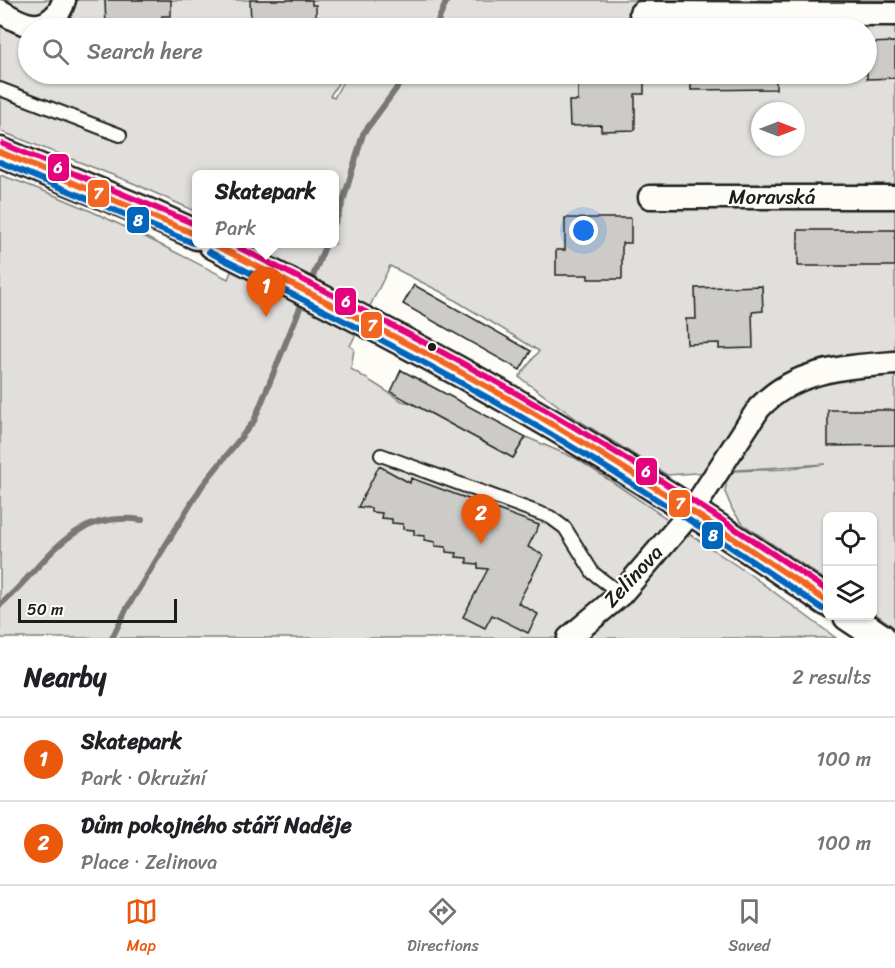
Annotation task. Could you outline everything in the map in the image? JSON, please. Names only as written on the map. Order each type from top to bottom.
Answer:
[{"type":"street","points":[[52,18],[57,15],[64,0]]},
{"type":"street","points":[[0,11],[18,21]]},
{"type":"street","points":[[641,13],[895,14]]},
{"type":"street","points":[[0,152],[192,234]]},
{"type":"street","name":"Moravská","points":[[650,197],[895,197]]},
{"type":"street","points":[[221,248],[382,329],[527,410],[692,511],[823,599]]},
{"type":"street","name":"Zelinova","points":[[569,638],[621,594],[692,511],[759,408],[779,390],[796,380],[828,370],[895,363]]},
{"type":"street","points":[[855,620],[881,638]]},
{"type":"lane","points":[[0,89],[120,135]]},
{"type":"lane","points":[[381,455],[550,517],[565,528],[593,573],[621,594]]},
{"type":"shaded area","points":[[0,0],[895,0],[895,628],[877,615],[877,512],[823,512],[823,578],[743,524],[733,511],[725,492],[727,478],[734,471],[787,469],[825,464],[667,475],[578,420],[519,377],[539,351],[443,293],[390,266],[350,346],[354,349],[351,369],[402,401],[411,403],[513,458],[526,437],[577,459],[755,578],[836,638],[0,638],[0,175],[87,209],[228,279],[240,248],[339,248],[339,170],[192,170],[192,210],[133,183],[0,131]]},
{"type":"building","points":[[105,0],[171,0],[171,16],[106,18]]},
{"type":"building","points":[[250,0],[312,0],[312,5],[316,5],[316,18],[251,18]]},
{"type":"building","points":[[895,42],[895,78],[877,79],[877,43]]},
{"type":"building","points":[[578,84],[644,84],[644,94],[635,94],[635,130],[601,131],[601,125],[570,126],[569,101],[578,101]]},
{"type":"building","points":[[691,84],[776,84],[776,89],[691,90]]},
{"type":"building","points":[[565,218],[631,218],[631,243],[622,243],[622,279],[588,279],[588,275],[556,275],[556,250],[565,250]]},
{"type":"building","points":[[798,230],[895,230],[895,266],[798,266]]},
{"type":"building","points":[[414,285],[531,351],[520,370],[403,304]]},
{"type":"building","points":[[762,286],[763,311],[752,312],[753,348],[719,349],[719,343],[687,344],[686,319],[696,319],[695,288]]},
{"type":"building","points":[[401,370],[526,437],[513,458],[391,392]]},
{"type":"building","points":[[828,410],[895,410],[895,445],[828,446]]},
{"type":"building","points":[[379,466],[410,483],[411,478],[539,525],[528,547],[543,555],[518,603],[538,614],[528,633],[492,615],[485,628],[463,617],[488,569],[478,568],[478,564],[467,563],[467,558],[456,557],[457,553],[446,552],[446,547],[435,546],[435,542],[424,540],[425,536],[414,535],[414,530],[403,529],[403,524],[392,523],[392,519],[381,518],[382,513],[371,512],[371,508],[358,507]]},
{"type":"waterway","points":[[439,18],[447,0]]},
{"type":"waterway","points":[[339,213],[363,134],[400,84]]},
{"type":"waterway","points":[[309,286],[324,248]]},
{"type":"waterway","points":[[112,638],[127,608],[202,486],[254,421],[304,298]]},
{"type":"waterway","points":[[0,605],[46,557],[77,532],[95,523],[116,519],[142,520]]},
{"type":"transit line","name":"6","points":[[3,144],[192,223]]},
{"type":"transit line","name":"7","points":[[0,152],[192,233]]},
{"type":"transit line","name":"8","points":[[0,162],[192,243]]},
{"type":"transit line","name":"7","points":[[221,248],[412,346],[530,411],[680,504],[823,599]]},
{"type":"transit line","name":"6","points":[[240,248],[421,341],[533,403],[682,494],[823,588]]},
{"type":"transit line","name":"8","points":[[209,252],[408,354],[525,419],[676,511],[823,609]]},
{"type":"place","name":"Skatepark","points":[[266,317]]},
{"type":"place","name":"Dům pokojného stáří Naděje","points":[[481,544]]}]
